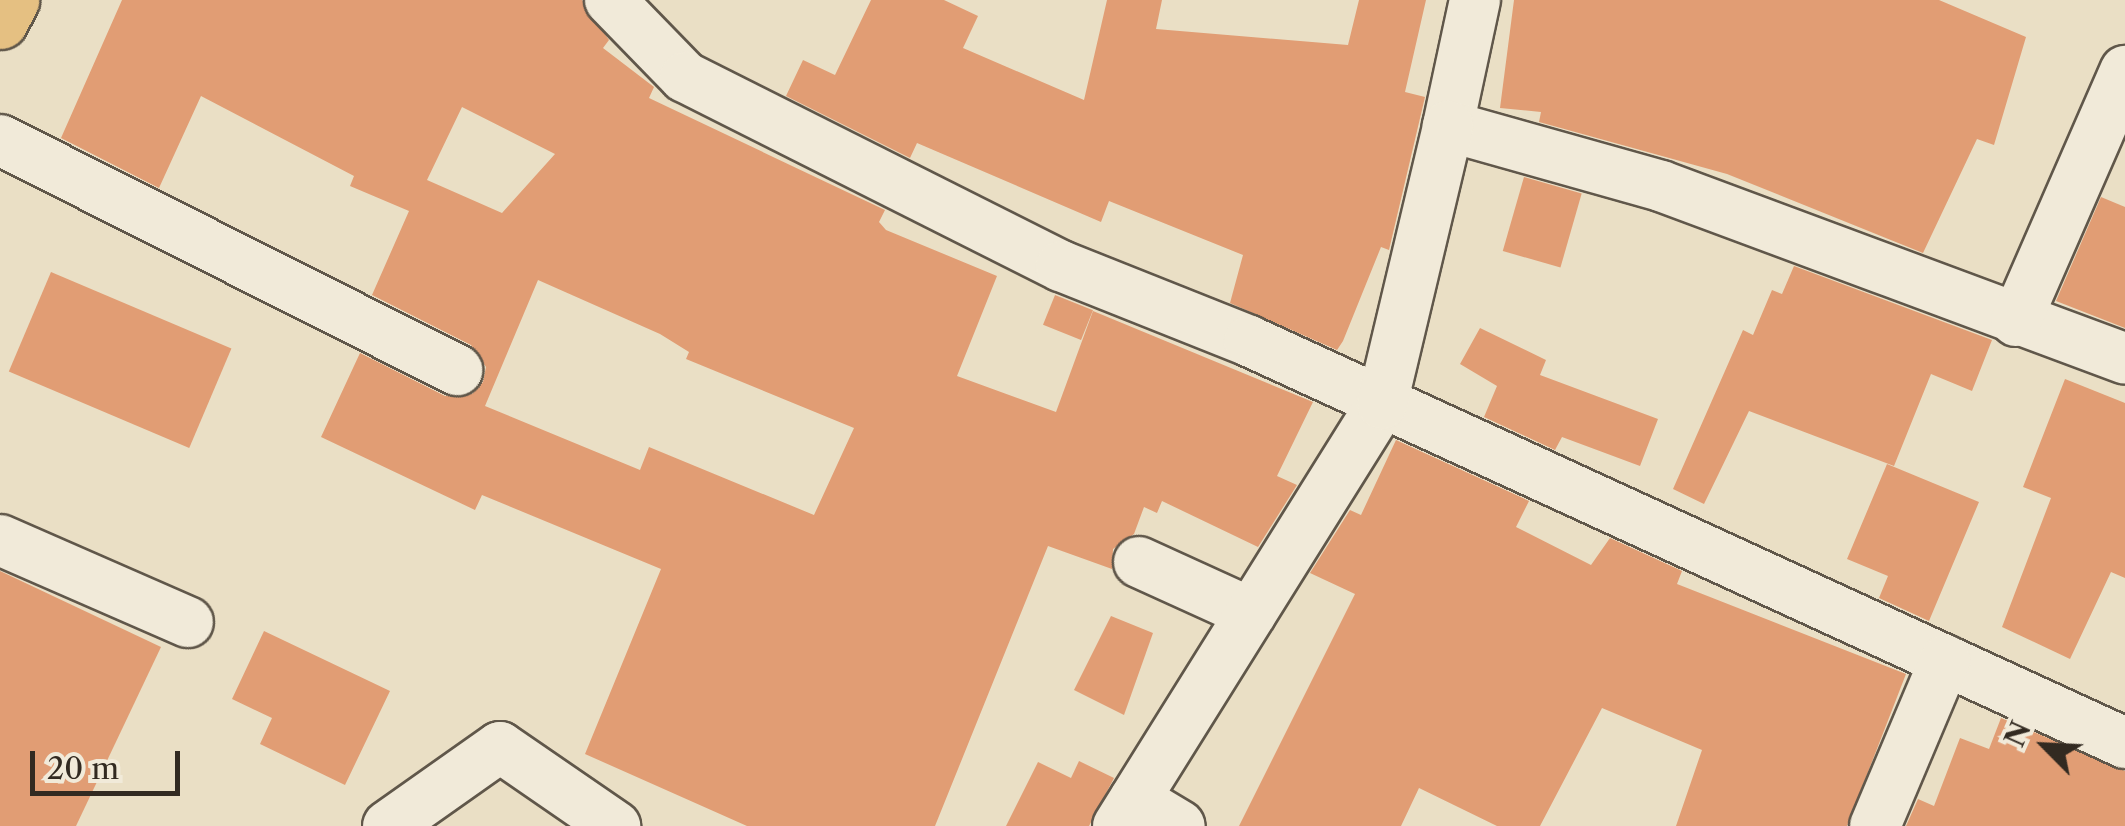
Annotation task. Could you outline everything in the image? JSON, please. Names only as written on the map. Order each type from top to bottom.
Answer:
[{"type":"main road","points":[[0,22],[10,0]]},
{"type":"street","points":[[610,0],[702,86],[1062,266],[1382,404],[2125,743]]},
{"type":"street","points":[[1180,826],[1126,812],[1382,404],[1475,0]]},
{"type":"street","points":[[2016,321],[2125,71]]},
{"type":"street","points":[[1448,126],[1662,186],[2125,360]]},
{"type":"street","points":[[0,140],[457,370]]},
{"type":"street","points":[[0,540],[188,622]]},
{"type":"street","points":[[1139,562],[1251,612]]},
{"type":"street","points":[[1875,826],[1945,660]]},
{"type":"street","points":[[388,826],[500,747],[614,826]]},
{"type":"building","points":[[122,0],[582,0],[609,40],[603,48],[654,87],[649,98],[885,210],[879,222],[886,230],[997,276],[957,376],[1056,412],[1093,311],[1313,402],[1277,476],[1297,485],[1258,547],[1162,501],[1157,513],[1144,507],[1134,534],[1113,549],[1112,569],[1048,546],[935,826],[747,826],[585,754],[661,569],[482,495],[475,510],[321,437],[360,353],[445,396],[472,394],[483,382],[486,367],[471,345],[372,295],[409,211],[350,186],[354,176],[201,96],[159,188],[61,138]],"holes":[[[462,107],[555,154],[502,213],[427,180]],[[538,280],[660,334],[689,352],[686,359],[854,428],[814,515],[649,447],[640,470],[485,406]]]},
{"type":"building","points":[[871,0],[944,0],[978,16],[963,48],[1084,100],[1107,0],[1162,0],[1156,29],[1348,45],[1359,0],[1426,0],[1405,92],[1425,97],[1389,250],[1381,247],[1337,350],[1230,303],[1243,255],[1109,201],[1101,222],[917,143],[910,158],[786,96],[803,60],[835,75]]},
{"type":"building","points":[[1514,0],[1939,0],[2026,37],[1994,145],[1977,139],[1923,253],[1727,174],[1539,122],[1541,112],[1500,108]]},
{"type":"building","points":[[1524,177],[1582,194],[1560,268],[1503,251]]},
{"type":"building","points":[[2101,197],[2125,207],[2125,328],[2056,301]]},
{"type":"building","points":[[1794,266],[1992,340],[1972,391],[1931,374],[1894,466],[1749,411],[1704,504],[1673,489],[1743,330],[1753,335],[1772,290],[1782,294]]},
{"type":"building","points":[[51,272],[231,349],[189,448],[9,371]]},
{"type":"building","points":[[1055,295],[1093,310],[1081,340],[1043,325]]},
{"type":"building","points":[[1480,328],[1546,360],[1540,375],[1658,419],[1640,466],[1562,437],[1555,450],[1484,417],[1497,386],[1460,364]]},
{"type":"building","points":[[2065,379],[2125,403],[2125,578],[2111,572],[2070,659],[2002,627],[2051,498],[2023,487]]},
{"type":"building","points":[[1396,440],[1529,501],[1516,527],[1591,565],[1610,538],[1682,571],[1677,584],[1906,674],[1847,826],[1676,826],[1702,750],[1602,708],[1540,826],[1497,826],[1419,788],[1401,826],[1239,826],[1355,594],[1310,573],[1350,510],[1361,515]]},
{"type":"building","points":[[1887,464],[1979,502],[1929,621],[1879,598],[1888,576],[1847,559]]},
{"type":"building","points":[[0,571],[161,647],[76,826],[0,826]]},
{"type":"building","points":[[1111,616],[1153,633],[1124,715],[1074,690]]},
{"type":"building","points":[[264,631],[390,691],[345,785],[260,744],[272,718],[232,699]]},
{"type":"building","points":[[2001,718],[2125,771],[2125,826],[1906,826],[1918,799],[1934,806],[1960,738],[1989,749]]},
{"type":"building","points":[[1079,761],[1114,778],[1089,826],[1006,826],[1038,762],[1071,778]]}]
